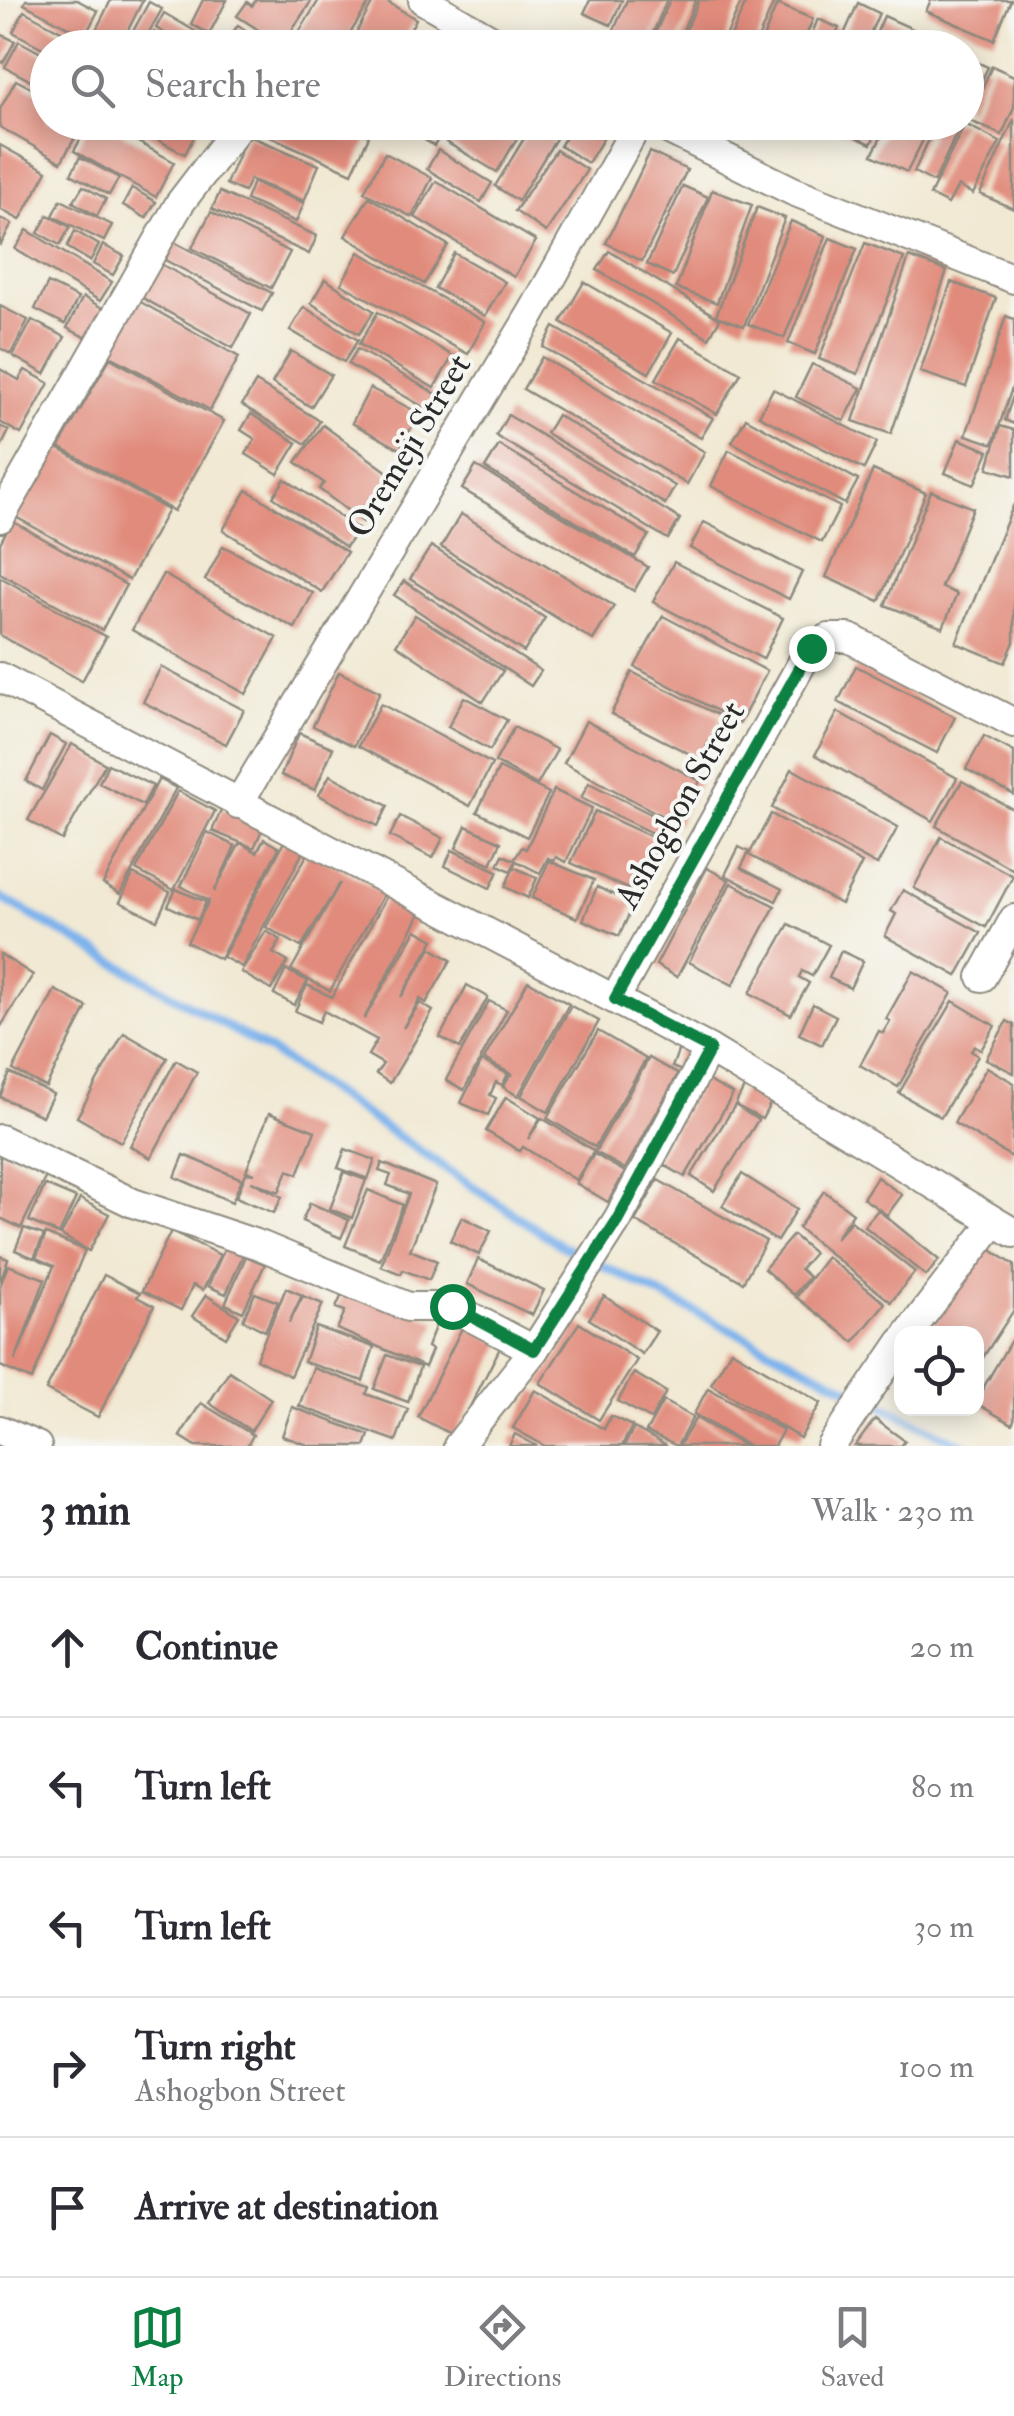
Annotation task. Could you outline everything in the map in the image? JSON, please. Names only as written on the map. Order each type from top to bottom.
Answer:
[{"type":"street","points":[[424,0],[475,30]]},
{"type":"street","points":[[0,518],[180,204],[228,140]]},
{"type":"street","name":"Oremeji Street","points":[[238,804],[532,313],[629,140]]},
{"type":"street","points":[[689,140],[794,191],[1014,279]]},
{"type":"street","name":"Ashogbon Street","points":[[615,999],[811,648],[828,638],[849,638],[1014,724]]},
{"type":"street","points":[[0,677],[710,1049],[1004,1228],[915,1326]]},
{"type":"street","points":[[982,977],[1014,919]]},
{"type":"street","points":[[458,1446],[534,1350],[618,1219],[710,1049]]},
{"type":"street","points":[[0,1139],[133,1202],[262,1246],[408,1307],[452,1306],[534,1350]]},
{"type":"street","points":[[839,1434],[894,1353]]},
{"type":"street","points":[[0,1430],[37,1446]]},
{"type":"building","points":[[26,0],[77,0],[98,11],[88,30],[74,30],[24,4]]},
{"type":"building","points":[[111,0],[143,0],[128,30],[96,30]]},
{"type":"building","points":[[203,0],[227,0],[211,30],[191,24]]},
{"type":"building","points":[[256,0],[312,0],[292,30],[259,30],[237,16],[247,2],[252,6]]},
{"type":"building","points":[[319,0],[371,0],[352,30],[300,30]]},
{"type":"building","points":[[374,0],[384,0],[416,19],[410,30],[358,30]]},
{"type":"building","points":[[590,0],[622,0],[611,25],[584,13]]},
{"type":"building","points":[[627,0],[667,0],[654,30],[614,30]]},
{"type":"building","points":[[670,0],[696,0],[683,30],[657,30]]},
{"type":"building","points":[[699,0],[742,0],[729,30],[686,30]]},
{"type":"building","points":[[747,0],[775,0],[762,30],[734,30]]},
{"type":"building","points":[[931,0],[1011,0],[994,40],[984,36],[984,30],[971,30],[926,11]]},
{"type":"building","points":[[149,2],[162,9],[150,30],[134,30]]},
{"type":"building","points":[[858,3],[879,13],[872,30],[846,30]]},
{"type":"building","points":[[777,4],[813,19],[808,30],[766,30]]},
{"type":"building","points":[[24,11],[59,30],[30,30],[30,41],[13,32]]},
{"type":"building","points":[[164,13],[193,30],[159,30],[156,28]]},
{"type":"building","points":[[884,16],[915,30],[878,30]]},
{"type":"building","points":[[818,19],[839,28],[838,30],[813,30]]},
{"type":"building","points":[[0,34],[15,41],[3,63],[0,61]]},
{"type":"building","points":[[19,41],[30,47],[30,80],[5,67]]},
{"type":"building","points":[[992,66],[1014,76],[1014,107],[1002,135],[984,127],[984,84]]},
{"type":"building","points":[[16,80],[30,87],[30,140],[74,140],[61,162],[0,127],[0,109]]},
{"type":"building","points":[[1014,119],[1014,209],[980,194]]},
{"type":"building","points":[[984,134],[1000,142],[973,194],[958,186],[948,204],[930,195],[957,140],[984,140]]},
{"type":"building","points":[[80,140],[134,140],[174,162],[156,197],[74,151]]},
{"type":"building","points":[[158,140],[192,140],[185,154]]},
{"type":"building","points":[[245,140],[259,140],[319,165],[304,201],[250,179],[244,192],[226,184]]},
{"type":"building","points":[[278,140],[367,140],[352,173]]},
{"type":"building","points":[[447,140],[516,140],[497,172]]},
{"type":"building","points":[[523,140],[555,140],[518,201],[495,186]]},
{"type":"building","points":[[564,140],[602,140],[588,163],[560,146]]},
{"type":"building","points":[[880,140],[923,140],[907,172],[872,155]]},
{"type":"building","points":[[929,140],[954,140],[934,182],[914,172]]},
{"type":"building","points":[[0,145],[47,171],[20,220],[0,209]]},
{"type":"building","points":[[438,150],[492,183],[481,202],[427,169]]},
{"type":"building","points":[[556,150],[587,170],[546,232],[515,211]]},
{"type":"building","points":[[650,152],[687,170],[642,261],[606,243]]},
{"type":"building","points":[[385,153],[432,178],[412,217],[364,192]]},
{"type":"building","points":[[80,157],[119,178],[109,195],[71,174]]},
{"type":"building","points":[[436,181],[536,241],[514,277],[415,217]]},
{"type":"building","points":[[253,182],[304,203],[296,222],[246,200]]},
{"type":"building","points":[[83,186],[106,199],[97,216],[73,202]]},
{"type":"building","points":[[683,186],[708,197],[673,276],[647,264]]},
{"type":"building","points":[[132,188],[156,202],[146,218],[123,205]]},
{"type":"building","points":[[712,190],[752,205],[717,303],[676,288]]},
{"type":"building","points":[[220,192],[317,236],[309,254],[212,209]]},
{"type":"building","points":[[369,197],[448,245],[424,284],[345,236]]},
{"type":"building","points":[[61,200],[112,225],[104,241],[53,216]]},
{"type":"building","points":[[757,207],[785,218],[744,326],[716,316]]},
{"type":"building","points":[[211,212],[290,252],[271,288],[192,248]]},
{"type":"building","points":[[48,215],[70,227],[60,245],[38,233]]},
{"type":"building","points":[[0,218],[12,224],[0,246]]},
{"type":"building","points":[[791,221],[826,236],[784,338],[748,324]]},
{"type":"building","points":[[27,230],[112,282],[100,301],[15,249]]},
{"type":"building","points":[[75,231],[99,245],[90,261],[67,247]]},
{"type":"building","points":[[830,238],[857,249],[815,354],[788,343]]},
{"type":"building","points":[[174,242],[272,293],[262,311],[165,260]]},
{"type":"building","points":[[865,243],[904,258],[858,374],[819,359]]},
{"type":"building","points":[[103,245],[124,256],[113,275],[93,264]]},
{"type":"building","points":[[609,251],[720,319],[709,338],[597,270]]},
{"type":"building","points":[[359,252],[485,322],[468,354],[341,284]]},
{"type":"building","points":[[454,253],[505,282],[485,316],[435,288]]},
{"type":"building","points":[[909,257],[947,271],[891,434],[853,421]]},
{"type":"building","points":[[159,263],[251,314],[233,348],[141,297]]},
{"type":"building","points":[[325,279],[374,311],[359,334],[311,303]]},
{"type":"building","points":[[584,282],[672,333],[649,373],[561,322]]},
{"type":"building","points":[[951,282],[996,298],[966,387],[920,372]]},
{"type":"building","points":[[48,283],[78,298],[65,324],[35,309]]},
{"type":"building","points":[[83,297],[106,310],[91,340],[67,328]]},
{"type":"building","points":[[137,300],[239,357],[210,410],[107,354]]},
{"type":"building","points":[[0,306],[28,320],[11,354],[0,348]]},
{"type":"building","points":[[304,307],[358,340],[344,362],[290,330]]},
{"type":"building","points":[[378,312],[453,356],[434,388],[359,344]]},
{"type":"building","points":[[1006,316],[1014,319],[1014,382],[993,444],[966,435]]},
{"type":"building","points":[[32,320],[65,337],[45,374],[13,356]]},
{"type":"building","points":[[554,327],[713,418],[701,438],[543,347]]},
{"type":"building","points":[[680,338],[741,373],[717,414],[656,379]]},
{"type":"building","points":[[357,349],[438,395],[429,410],[348,364]]},
{"type":"building","points":[[291,351],[331,375],[311,407],[272,383]]},
{"type":"building","points":[[542,357],[705,452],[687,484],[523,389]]},
{"type":"building","points":[[110,358],[224,421],[174,511],[59,447]]},
{"type":"building","points":[[812,364],[861,388],[844,421],[796,397]]},
{"type":"building","points":[[0,369],[19,380],[25,370],[49,383],[21,434],[0,422]]},
{"type":"building","points":[[256,382],[320,421],[306,444],[242,405]]},
{"type":"building","points":[[370,388],[419,413],[400,449],[352,423]]},
{"type":"building","points":[[773,389],[877,442],[864,469],[759,416]]},
{"type":"building","points":[[1014,396],[1014,424],[1005,420]]},
{"type":"building","points":[[251,414],[297,443],[278,474],[246,454],[255,439],[241,430]]},
{"type":"building","points":[[508,415],[680,519],[668,539],[496,436]]},
{"type":"building","points":[[557,415],[675,486],[665,504],[546,433]]},
{"type":"building","points":[[746,418],[858,480],[845,504],[732,442]]},
{"type":"building","points":[[323,425],[396,478],[363,522],[319,489],[324,483],[296,462]]},
{"type":"building","points":[[0,426],[9,431],[0,449]]},
{"type":"building","points":[[1000,426],[1014,430],[1014,476],[988,468]]},
{"type":"building","points":[[959,439],[989,451],[974,485],[945,473]]},
{"type":"building","points":[[499,445],[649,535],[635,557],[485,468]]},
{"type":"building","points":[[54,446],[168,510],[129,580],[14,516]]},
{"type":"building","points":[[729,450],[840,507],[822,542],[711,486]]},
{"type":"building","points":[[476,466],[648,567],[634,591],[462,489]]},
{"type":"building","points":[[873,470],[926,493],[879,601],[826,577]]},
{"type":"building","points":[[285,479],[358,529],[346,547],[273,497]]},
{"type":"building","points":[[247,490],[347,552],[322,592],[223,530]]},
{"type":"building","points":[[931,491],[973,508],[941,587],[957,594],[943,628],[885,605]]},
{"type":"building","points":[[1014,504],[1014,642],[1005,663],[956,643]]},
{"type":"building","points":[[461,514],[614,606],[593,640],[441,547]]},
{"type":"building","points":[[12,521],[126,585],[102,630],[0,573],[0,543]]},
{"type":"building","points":[[704,522],[802,572],[789,599],[690,548]]},
{"type":"building","points":[[223,546],[313,593],[295,628],[205,580]]},
{"type":"building","points":[[431,546],[545,618],[524,652],[410,579]]},
{"type":"building","points":[[674,562],[783,618],[763,659],[653,602]]},
{"type":"building","points":[[163,574],[277,638],[246,694],[132,630]]},
{"type":"building","points":[[0,577],[106,637],[82,681],[0,635]]},
{"type":"building","points":[[404,581],[541,671],[531,686],[394,595]]},
{"type":"building","points":[[415,615],[503,671],[483,702],[396,645]]},
{"type":"building","points":[[663,616],[767,671],[740,723],[635,667]]},
{"type":"building","points":[[856,666],[955,717],[937,753],[838,702]]},
{"type":"building","points":[[161,667],[244,710],[226,744],[143,702]]},
{"type":"building","points":[[339,672],[380,692],[354,746],[313,726]]},
{"type":"building","points":[[632,672],[722,717],[700,759],[611,714]]},
{"type":"building","points":[[464,697],[507,720],[490,750],[448,727]]},
{"type":"building","points":[[381,704],[492,764],[470,806],[358,746]]},
{"type":"building","points":[[838,712],[957,778],[933,821],[815,755]]},
{"type":"building","points":[[586,721],[700,781],[677,824],[564,763]]},
{"type":"building","points":[[514,727],[557,750],[537,785],[495,762]]},
{"type":"building","points":[[299,733],[333,748],[315,790],[281,775]]},
{"type":"building","points":[[50,735],[66,744],[42,790],[26,781]]},
{"type":"building","points":[[984,736],[1014,752],[1014,795],[966,769]]},
{"type":"building","points":[[72,744],[105,764],[62,840],[28,820]]},
{"type":"building","points":[[108,764],[153,786],[143,805],[99,783]]},
{"type":"building","points":[[499,768],[549,793],[527,837],[477,812]]},
{"type":"building","points":[[792,769],[898,827],[877,865],[772,808]]},
{"type":"building","points":[[330,775],[388,806],[378,826],[319,795]]},
{"type":"building","points":[[159,779],[176,788],[120,894],[103,884]]},
{"type":"building","points":[[962,781],[1014,810],[1014,870],[936,826]]},
{"type":"building","points":[[589,783],[669,823],[662,838],[581,798]]},
{"type":"building","points":[[554,790],[592,808],[566,862],[548,858],[540,873],[516,861],[511,871],[498,865],[503,855],[514,860],[522,847],[526,849]]},
{"type":"building","points":[[178,791],[215,811],[174,890],[136,870]]},
{"type":"building","points":[[222,808],[264,825],[254,848],[212,831]]},
{"type":"building","points":[[595,811],[659,840],[635,892],[571,863]]},
{"type":"building","points":[[771,814],[862,863],[841,904],[749,855]]},
{"type":"building","points":[[400,816],[443,838],[433,858],[390,836]]},
{"type":"building","points":[[466,826],[501,842],[491,864],[456,848]]},
{"type":"building","points":[[207,832],[235,846],[214,892],[240,843],[257,852],[264,839],[279,848],[220,959],[187,942],[209,901],[181,886]]},
{"type":"building","points":[[941,837],[1013,876],[986,927],[914,888]]},
{"type":"building","points":[[285,840],[304,850],[242,967],[223,957]]},
{"type":"building","points":[[739,847],[749,852],[741,868],[782,889],[776,901],[725,875]]},
{"type":"building","points":[[310,850],[384,894],[330,991],[291,970],[340,883],[301,947],[266,927]]},
{"type":"building","points":[[452,850],[498,871],[490,888],[445,866]]},
{"type":"building","points":[[549,861],[594,880],[577,918],[532,898]]},
{"type":"building","points":[[514,867],[537,878],[528,898],[505,887]]},
{"type":"building","points":[[707,868],[729,880],[677,977],[656,965]]},
{"type":"building","points":[[133,874],[170,892],[157,920],[120,902]]},
{"type":"building","points":[[731,883],[775,906],[733,985],[689,962]]},
{"type":"building","points":[[597,887],[634,904],[619,936],[583,920]]},
{"type":"building","points":[[176,889],[206,902],[198,920],[168,906]]},
{"type":"building","points":[[903,890],[981,933],[957,976],[885,936],[896,914],[891,911]]},
{"type":"building","points":[[389,892],[422,910],[364,1019],[416,930],[434,940],[401,997],[431,948],[451,960],[426,1003],[420,999],[403,1028],[420,1003],[433,1011],[390,1083],[376,1074],[383,1064],[368,1055],[377,1040],[324,1011],[319,1022],[295,1011],[307,985],[332,997]]},
{"type":"building","points":[[789,924],[829,945],[812,976],[802,971],[799,977],[809,983],[791,1015],[750,993]]},
{"type":"building","points":[[266,931],[281,940],[273,953],[288,962],[271,990],[241,972]]},
{"type":"building","points":[[841,951],[863,961],[850,988],[829,978]]},
{"type":"building","points":[[0,954],[33,975],[0,1028]]},
{"type":"building","points":[[286,970],[308,981],[294,1005],[274,994]]},
{"type":"building","points":[[913,971],[952,993],[898,1087],[860,1065],[879,1031],[883,1033],[890,1021],[886,1019]]},
{"type":"building","points":[[528,981],[569,1004],[518,1096],[503,1087],[513,1075],[484,1059]]},
{"type":"building","points":[[467,985],[488,997],[460,1048],[440,1037]]},
{"type":"building","points":[[55,990],[87,1007],[46,1087],[13,1070]]},
{"type":"building","points":[[489,1001],[507,1010],[464,1090],[446,1080]]},
{"type":"building","points":[[953,1001],[995,1026],[981,1050],[975,1046],[971,1051],[978,1056],[941,1117],[899,1093]]},
{"type":"building","points":[[813,1004],[836,1016],[822,1045],[799,1034]]},
{"type":"building","points":[[571,1006],[599,1021],[548,1112],[521,1096]]},
{"type":"building","points":[[1007,1021],[1014,1025],[1014,1073],[986,1059]]},
{"type":"building","points":[[598,1031],[646,1059],[595,1147],[547,1118]]},
{"type":"building","points":[[124,1033],[167,1058],[121,1142],[77,1117]]},
{"type":"building","points":[[680,1046],[695,1052],[687,1073],[672,1067]]},
{"type":"building","points":[[649,1058],[678,1074],[625,1169],[595,1152]]},
{"type":"building","points":[[176,1060],[197,1072],[151,1158],[130,1146]]},
{"type":"building","points":[[482,1061],[508,1074],[502,1085],[496,1082],[490,1095],[496,1098],[488,1115],[461,1103]]},
{"type":"building","points":[[987,1067],[1014,1083],[1012,1157],[954,1123]]},
{"type":"building","points":[[10,1073],[53,1094],[42,1116],[0,1097]]},
{"type":"building","points":[[703,1078],[733,1094],[685,1177],[656,1160]]},
{"type":"building","points":[[746,1084],[773,1098],[762,1119],[735,1105]]},
{"type":"building","points":[[506,1097],[540,1118],[528,1139],[542,1118],[594,1151],[576,1180],[523,1147],[520,1151],[486,1131]]},
{"type":"building","points":[[735,1105],[758,1120],[714,1191],[691,1176]]},
{"type":"building","points":[[269,1113],[315,1131],[298,1174],[288,1170],[279,1192],[251,1181],[282,1197],[274,1213],[236,1197],[246,1173],[255,1174],[246,1171]]},
{"type":"building","points":[[345,1149],[375,1160],[368,1179],[338,1168]]},
{"type":"building","points":[[0,1151],[47,1174],[21,1228],[0,1218]]},
{"type":"building","points":[[594,1154],[625,1172],[608,1202],[576,1183]]},
{"type":"building","points":[[184,1155],[242,1179],[232,1202],[175,1177]]},
{"type":"building","points":[[382,1163],[436,1185],[410,1250],[437,1261],[429,1280],[381,1266],[409,1194],[387,1185],[391,1175],[379,1171]]},
{"type":"building","points":[[344,1172],[366,1180],[352,1218],[330,1209]]},
{"type":"building","points":[[742,1174],[797,1209],[777,1241],[722,1206]]},
{"type":"building","points":[[877,1177],[902,1195],[887,1215],[863,1198]]},
{"type":"building","points":[[658,1180],[766,1241],[743,1282],[635,1221]]},
{"type":"building","points":[[45,1185],[76,1198],[59,1234],[29,1221]]},
{"type":"building","points":[[368,1190],[403,1205],[380,1260],[345,1246]]},
{"type":"building","points":[[824,1191],[853,1213],[835,1239],[851,1221],[915,1272],[891,1302],[798,1228]]},
{"type":"building","points":[[80,1199],[109,1214],[89,1251],[61,1235]]},
{"type":"building","points":[[310,1203],[349,1220],[341,1238],[302,1221]]},
{"type":"building","points":[[878,1210],[939,1260],[926,1276],[864,1226]]},
{"type":"building","points":[[462,1217],[491,1231],[479,1255],[450,1241]]},
{"type":"building","points":[[24,1228],[44,1235],[34,1258],[15,1250]]},
{"type":"building","points":[[171,1231],[220,1255],[203,1290],[193,1285],[181,1310],[142,1291]]},
{"type":"building","points":[[46,1234],[85,1250],[32,1380],[0,1366],[0,1286],[8,1265],[45,1279],[15,1361],[54,1266],[36,1258]]},
{"type":"building","points":[[793,1235],[814,1253],[800,1269],[809,1277],[794,1295],[764,1269]]},
{"type":"building","points":[[230,1236],[248,1244],[226,1294],[208,1286]]},
{"type":"building","points":[[984,1245],[1014,1265],[1014,1310],[984,1356],[984,1326],[932,1326]]},
{"type":"building","points":[[0,1256],[8,1259],[1,1281],[0,1281]]},
{"type":"building","points":[[246,1256],[265,1264],[243,1312],[225,1304]]},
{"type":"building","points":[[827,1257],[885,1303],[854,1342],[796,1297]]},
{"type":"building","points":[[478,1259],[544,1290],[532,1315],[467,1284]]},
{"type":"building","points":[[104,1275],[140,1293],[137,1297],[154,1306],[98,1417],[46,1390]]},
{"type":"building","points":[[347,1283],[437,1322],[427,1347],[432,1350],[425,1367],[337,1329],[345,1311],[336,1308]]},
{"type":"building","points":[[286,1288],[302,1295],[289,1323],[303,1296],[323,1304],[290,1376],[256,1359]]},
{"type":"building","points":[[255,1293],[278,1302],[265,1331],[243,1320]]},
{"type":"building","points":[[206,1295],[239,1316],[226,1337],[192,1316]]},
{"type":"building","points":[[604,1296],[657,1331],[642,1354],[589,1319]]},
{"type":"building","points":[[579,1323],[637,1360],[599,1420],[540,1383]]},
{"type":"building","points":[[464,1324],[502,1344],[455,1436],[418,1417]]},
{"type":"building","points":[[316,1327],[374,1347],[363,1381],[304,1362]]},
{"type":"building","points":[[1014,1335],[1012,1424],[984,1408],[984,1386]]},
{"type":"building","points":[[731,1350],[821,1403],[800,1438],[711,1384]]},
{"type":"building","points":[[387,1355],[420,1367],[408,1402],[374,1389]]},
{"type":"building","points":[[313,1368],[369,1388],[366,1394],[408,1409],[396,1441],[299,1406]]},
{"type":"building","points":[[229,1371],[271,1399],[251,1431],[209,1403]]},
{"type":"building","points":[[634,1373],[666,1392],[651,1419],[618,1401]]},
{"type":"building","points":[[708,1388],[783,1430],[774,1446],[749,1446],[694,1414]]},
{"type":"building","points":[[535,1390],[604,1429],[611,1416],[632,1426],[622,1446],[545,1446],[513,1428]]},
{"type":"building","points":[[663,1401],[693,1417],[677,1446],[646,1432]]},
{"type":"building","points":[[201,1403],[253,1435],[247,1446],[196,1446],[180,1436]]},
{"type":"building","points":[[292,1407],[369,1435],[365,1446],[311,1446],[282,1436]]},
{"type":"building","points":[[696,1418],[745,1446],[679,1446]]},
{"type":"building","points":[[875,1419],[905,1441],[901,1446],[855,1446]]},
{"type":"building","points":[[634,1428],[667,1446],[624,1446]]},
{"type":"building","points":[[515,1434],[537,1446],[509,1446]]},
{"type":"waterway","points":[[0,897],[270,1051],[559,1244],[964,1446]]},
{"type":"route","points":[[452,1306],[534,1350],[618,1219],[710,1049],[615,999],[811,648]]}]
